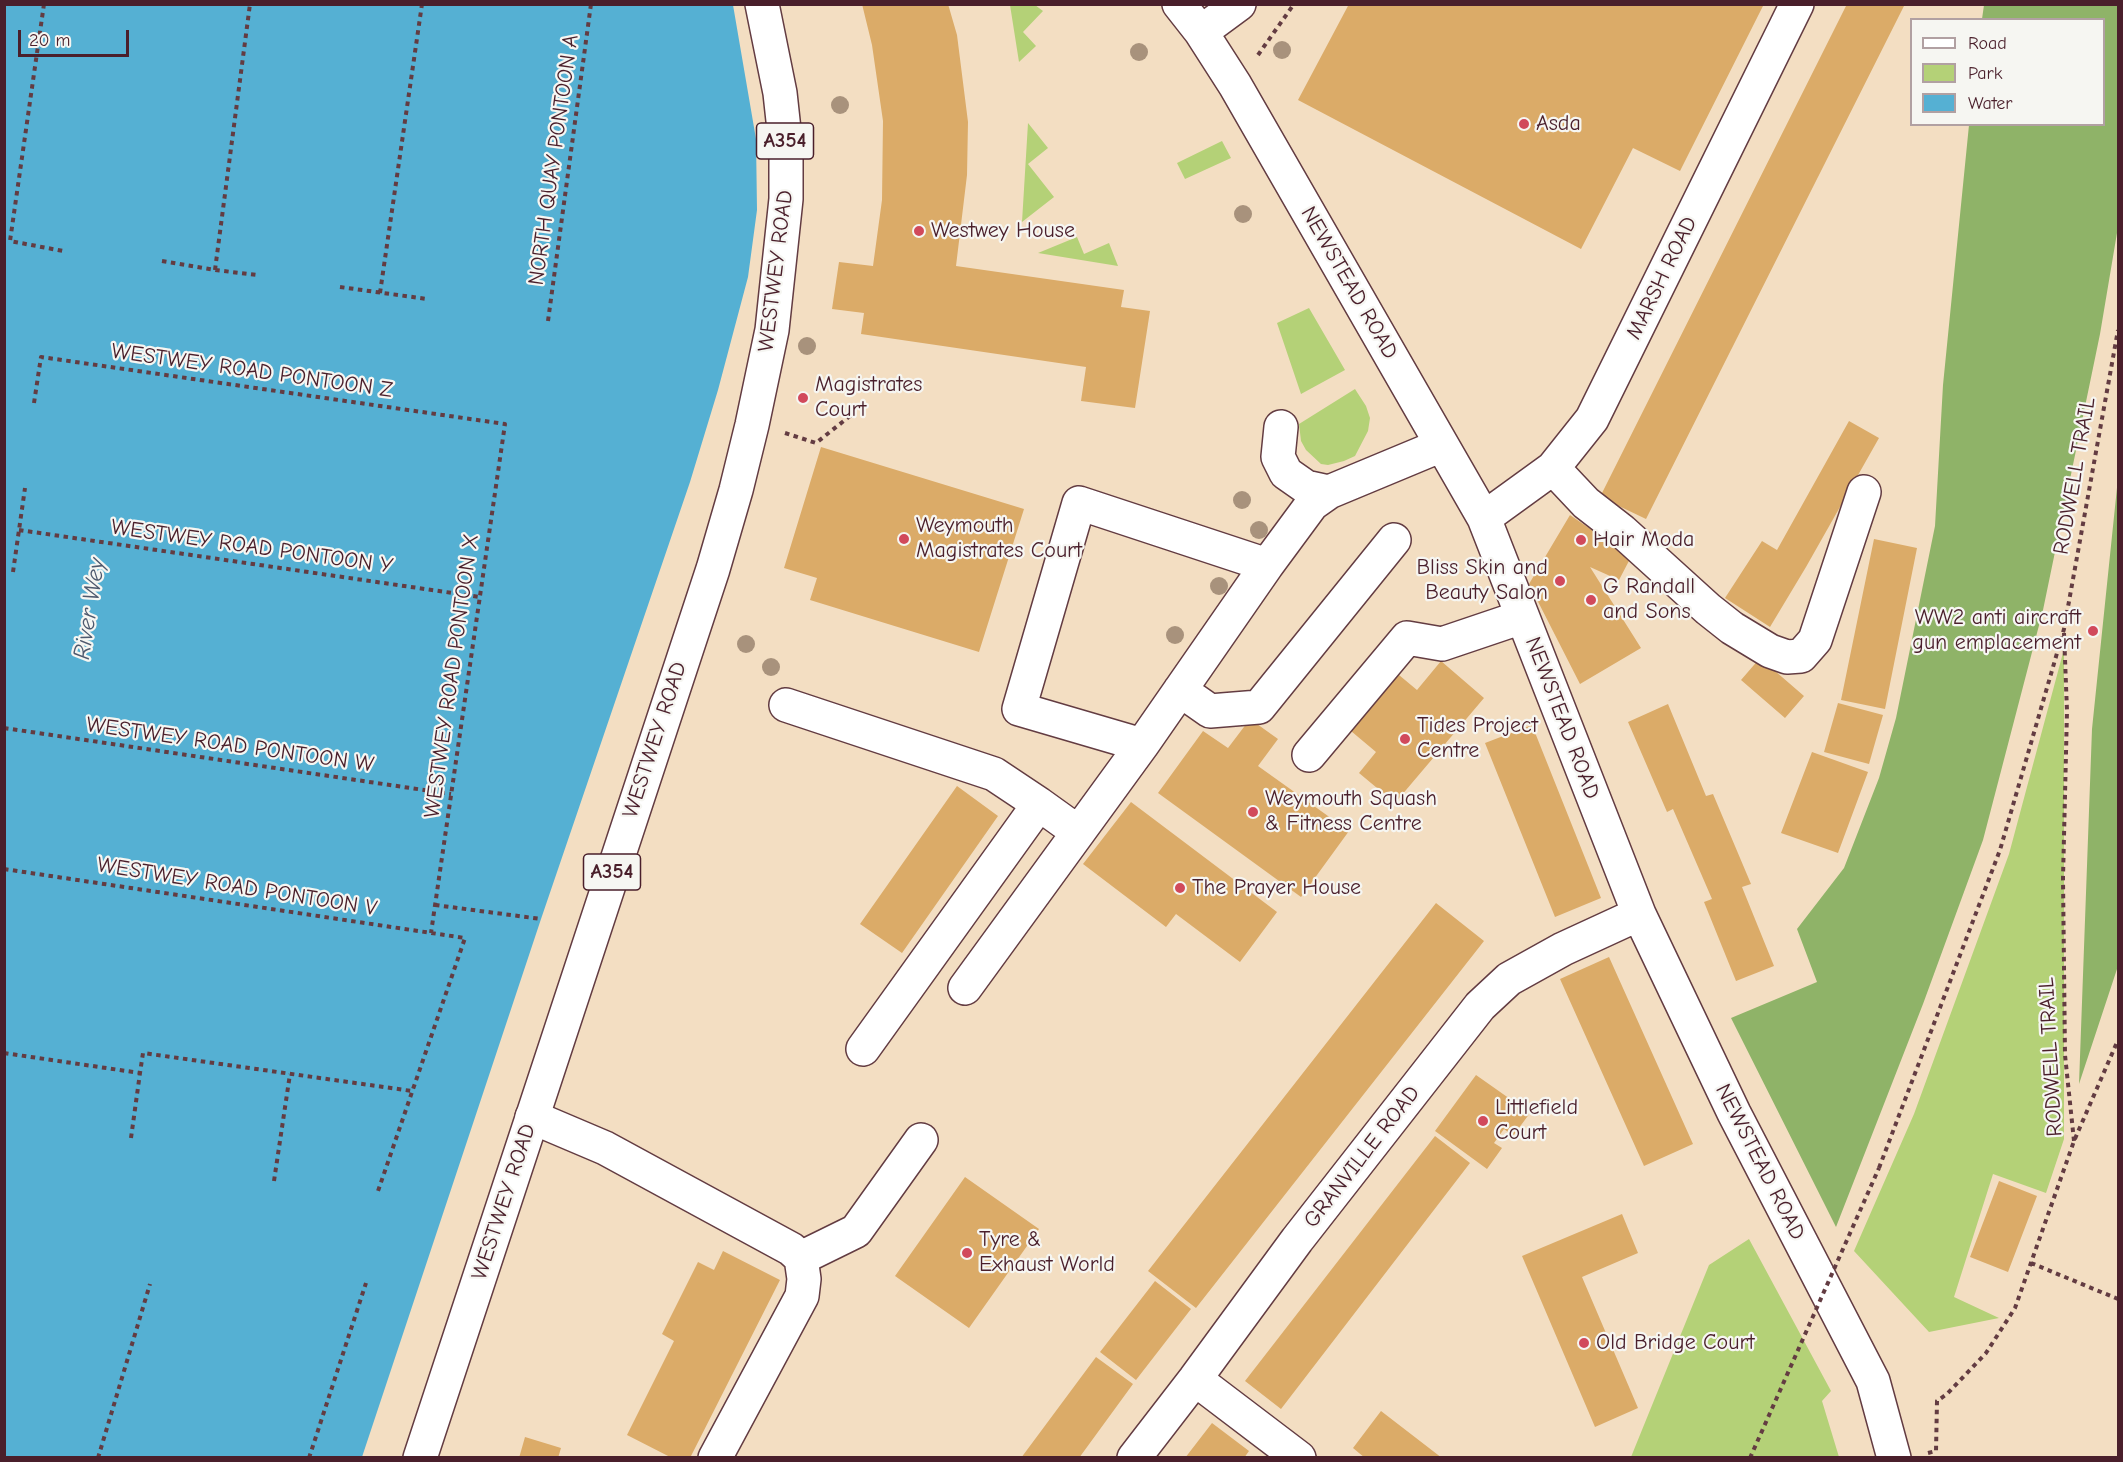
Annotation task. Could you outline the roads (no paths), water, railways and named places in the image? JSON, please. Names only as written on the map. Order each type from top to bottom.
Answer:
[{"type":"main road","name":"WESTWEY ROAD","points":[[420,1458],[713,569],[736,490],[764,372],[781,261],[786,200],[786,148],[780,93],[762,4]]},
{"type":"main road","name":"NEWSTEAD ROAD","points":[[1179,4],[1201,32],[1235,85],[1484,518],[1639,914],[1734,1113],[1873,1381],[1894,1458]]},
{"type":"main road","points":[[1201,32],[1239,4]]},
{"type":"main road","name":"MARSH ROAD","points":[[1484,518],[1553,468],[1592,419],[1797,4]]},
{"type":"main road","points":[[1281,427],[1278,457],[1286,473],[1306,487],[1329,492]]},
{"type":"main road","points":[[965,988],[1142,745],[1312,504],[1329,492],[1442,445]]},
{"type":"main road","points":[[1553,468],[1586,503],[1622,531],[1708,609],[1732,628],[1770,651],[1787,657],[1801,656],[1815,640],[1864,492]]},
{"type":"main road","points":[[1142,745],[1019,709],[1079,503],[1267,565]]},
{"type":"main road","points":[[1180,690],[1210,711],[1259,707],[1394,540]]},
{"type":"main road","points":[[1309,755],[1407,638],[1442,644],[1522,617]]},
{"type":"main road","points":[[786,705],[994,774],[1078,832]]},
{"type":"main road","points":[[863,1049],[1039,804]]},
{"type":"main road","name":"GRANVILLE ROAD","points":[[1134,1458],[1297,1240],[1480,1006],[1509,979],[1563,949],[1639,914]]},
{"type":"main road","points":[[532,1117],[605,1148],[792,1249],[801,1258],[804,1280],[802,1296],[716,1458]]},
{"type":"main road","points":[[801,1258],[856,1231],[921,1140]]},
{"type":"main road","points":[[1195,1378],[1299,1458]]},
{"type":"water","name":"River Wey","points":[[5,4],[733,5],[756,139],[757,210],[748,277],[718,390],[690,482],[541,919],[362,1457],[5,1457]]},
{"type":"place","name":"Asda","points":[[1524,124]]},
{"type":"place","name":"Westwey House","points":[[919,231]]},
{"type":"place","name":"Magistrates Court","points":[[803,398]]},
{"type":"place","name":"Weymouth Magistrates Court","points":[[904,539]]},
{"type":"place","name":"Hair Moda","points":[[1581,540]]},
{"type":"place","name":"Bliss Skin and Beauty Salon","points":[[1560,581]]},
{"type":"place","name":"G Randall and Sons","points":[[1591,600]]},
{"type":"place","name":"WW2 anti aircraft gun emplacement","points":[[2093,631]]},
{"type":"place","name":"Tides Project Centre","points":[[1405,739]]},
{"type":"place","name":"Weymouth Squash & Fitness Centre","points":[[1253,812]]},
{"type":"place","name":"The Prayer House","points":[[1180,888]]},
{"type":"place","name":"Littlefield Court","points":[[1483,1121]]},
{"type":"place","name":"Tyre & Exhaust World","points":[[967,1253]]},
{"type":"place","name":"Old Bridge Court","points":[[1584,1343]]}]
